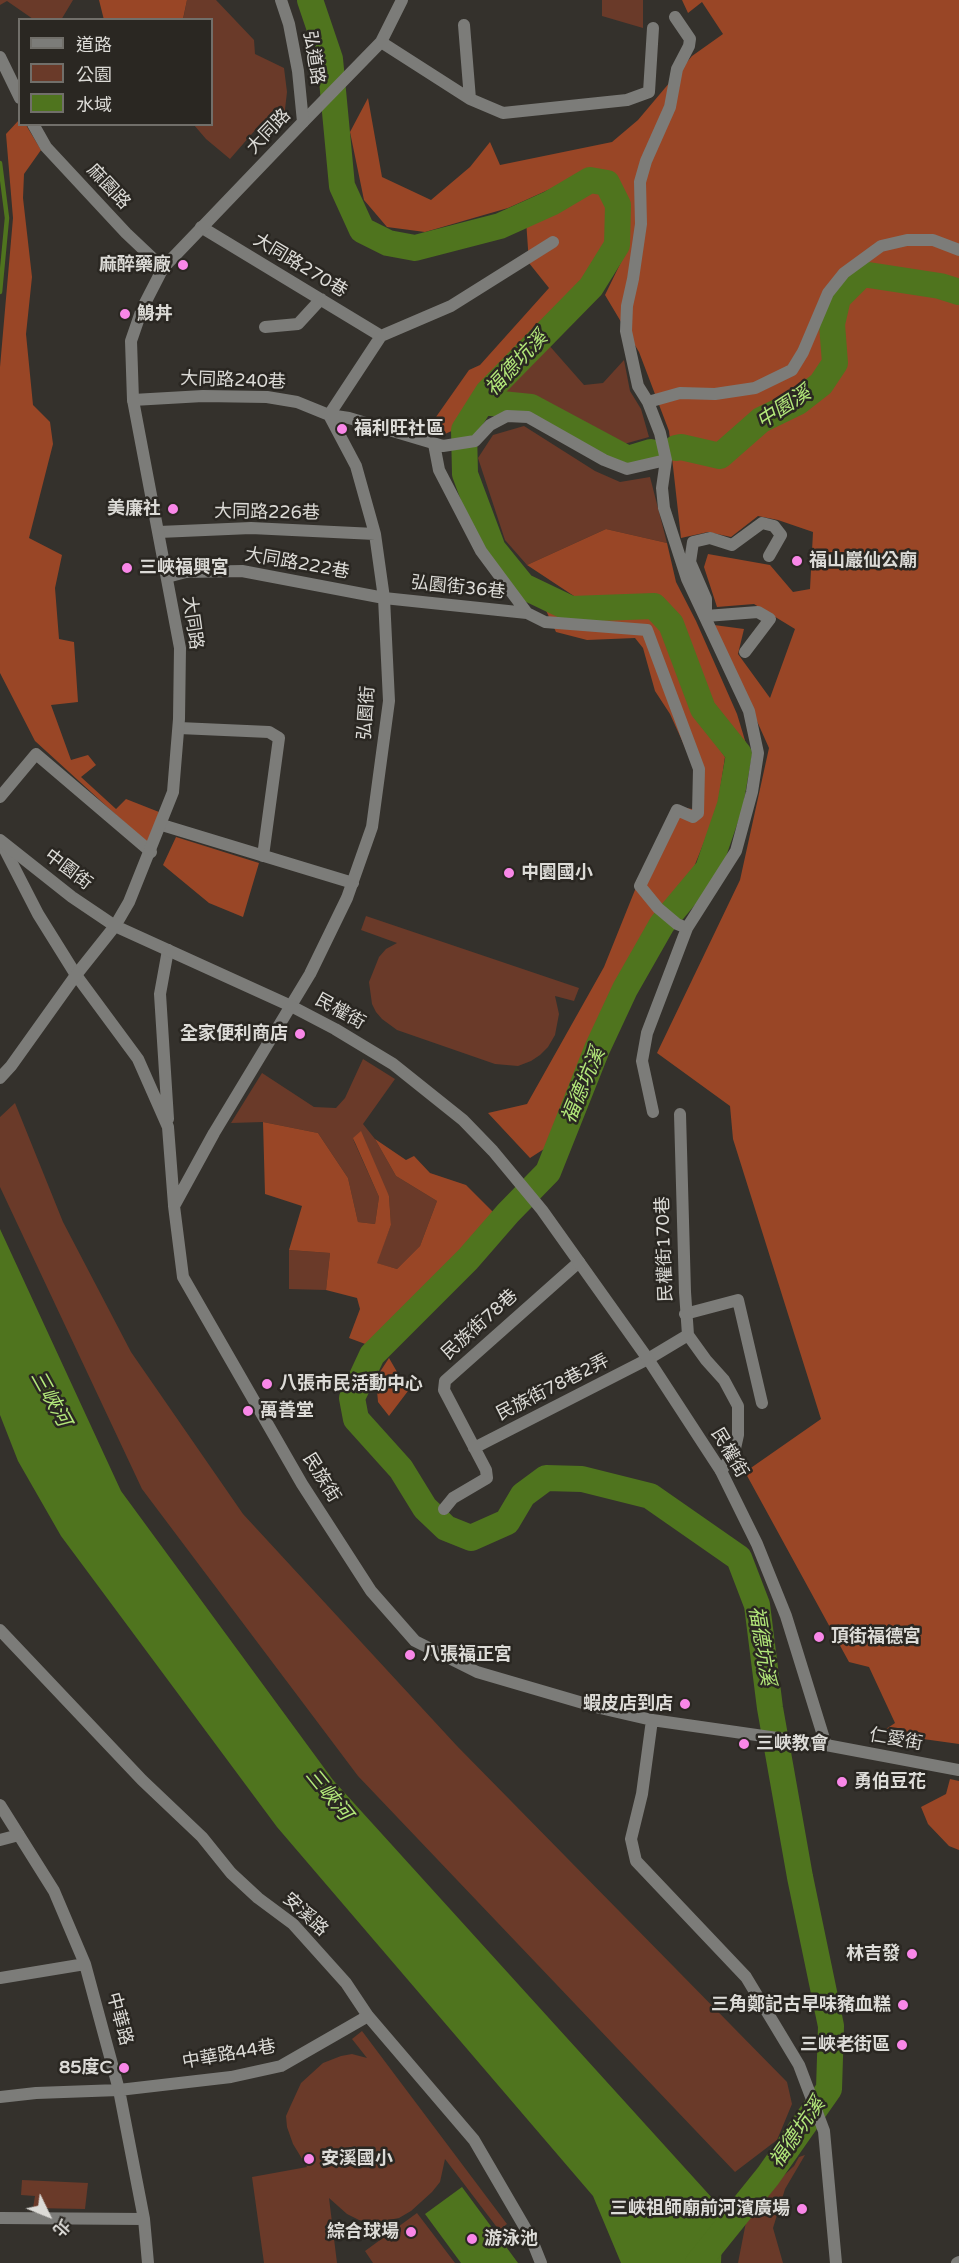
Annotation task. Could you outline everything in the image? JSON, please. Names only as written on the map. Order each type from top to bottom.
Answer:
[{"type":"street","name":"弘道路","points":[[281,0],[289,24],[298,71],[303,123]]},
{"type":"street","points":[[402,0],[381,42],[470,99],[503,113],[627,100],[649,92],[653,28]]},
{"type":"street","points":[[653,1112],[642,1061],[647,1033],[682,926],[736,851],[752,792],[758,753],[749,711],[687,579],[664,508],[662,488],[666,460],[660,433],[648,402],[638,386],[626,332],[627,306],[640,232],[640,182],[646,161],[670,107],[677,69],[689,46],[690,39],[675,17]]},
{"type":"street","points":[[464,25],[470,99]]},
{"type":"street","name":"大同路","points":[[0,1078],[115,926],[129,902],[151,852],[173,792],[178,728],[180,648],[133,400],[131,341],[142,309],[163,268],[381,42]]},
{"type":"street","points":[[0,57],[18,95]]},
{"type":"street","name":"麻園路","points":[[34,126],[46,147],[126,233],[163,268]]},
{"type":"street","name":"大同路270巷","points":[[201,228],[381,336]]},
{"type":"street","points":[[648,402],[680,393],[715,394],[755,388],[792,370],[803,352],[828,293],[844,273],[880,246],[907,240],[933,240],[959,250]]},
{"type":"street","points":[[329,415],[381,336],[451,306],[553,242]]},
{"type":"street","points":[[265,327],[298,324],[321,298]]},
{"type":"street","name":"大同路240巷","points":[[133,400],[203,396],[267,397],[297,402],[329,415],[349,418],[439,445]]},
{"type":"street","name":"弘園街","points":[[291,1006],[310,975],[353,883],[372,827],[387,712],[384,598],[375,534],[356,466],[329,415]]},
{"type":"street","points":[[527,613],[481,551],[440,470],[439,445],[475,441],[490,425],[507,416],[528,417],[604,460],[627,469],[666,460]]},
{"type":"street","points":[[706,616],[706,599],[690,562],[693,542],[710,538],[732,545],[762,524],[774,526],[781,536],[770,556]]},
{"type":"street","name":"大同路226巷","points":[[159,532],[251,528],[375,534]]},
{"type":"street","name":"大同路222巷","points":[[167,577],[186,572],[242,571],[384,598]]},
{"type":"street","name":"弘園街36巷","points":[[384,598],[527,613],[545,622],[647,630],[699,769],[698,813],[693,817],[677,810],[640,886],[658,908],[682,926]]},
{"type":"street","points":[[706,616],[758,612],[770,619],[745,651]]},
{"type":"street","points":[[178,728],[269,732],[279,738],[263,856]]},
{"type":"street","points":[[0,797],[36,754],[151,852]]},
{"type":"street","points":[[162,825],[353,883]]},
{"type":"street","points":[[1,841],[38,914],[76,975],[138,1059],[168,1127]]},
{"type":"street","name":"中園街","points":[[1,841],[72,897],[115,926]]},
{"type":"street","name":"民權街","points":[[115,926],[291,1006],[393,1064],[463,1120],[515,1177],[542,1210],[648,1359],[721,1471],[757,1544],[786,1616],[826,1745]]},
{"type":"street","name":"民族街","points":[[168,950],[160,994],[174,1206],[183,1277],[302,1484],[371,1591],[415,1641],[477,1672],[600,1708],[652,1720],[797,1740]]},
{"type":"street","points":[[174,1206],[214,1133],[291,1006]]},
{"type":"street","name":"民權街170巷","points":[[680,1114],[688,1335]]},
{"type":"street","name":"民族街78巷","points":[[444,1509],[453,1498],[487,1478],[486,1470],[444,1390],[446,1381],[579,1262]]},
{"type":"street","points":[[686,1314],[738,1300],[762,1403]]},
{"type":"street","points":[[648,1359],[688,1335],[723,1380],[738,1406],[738,1435],[734,1454],[721,1471]]},
{"type":"street","name":"民族街78巷2弄","points":[[474,1448],[648,1359]]},
{"type":"street","name":"安溪路","points":[[0,1630],[142,1780],[202,1837],[231,1873],[258,1898],[293,1924],[346,1983],[368,2016],[474,2140],[531,2238],[541,2263]]},
{"type":"street","points":[[652,1720],[642,1794],[631,1839],[636,1861],[746,1977],[793,2055],[824,2131],[838,2262]]},
{"type":"street","name":"仁愛街","points":[[797,1740],[959,1770]]},
{"type":"street","name":"中華路","points":[[0,1804],[54,1891],[85,1964],[119,2090],[144,2219],[148,2263]]},
{"type":"street","points":[[0,1840],[19,1835]]},
{"type":"street","points":[[0,1978],[85,1964]]},
{"type":"street","name":"中華路44巷","points":[[0,2097],[119,2090],[231,2077],[281,2066],[368,2016]]},
{"type":"street","points":[[0,2218],[144,2219]]},
{"type":"green space","points":[[0,0],[73,0],[62,18],[32,18],[7,1],[0,5]]},
{"type":"green space","points":[[187,0],[216,0],[254,40],[255,54],[284,68],[287,92],[284,118],[263,121],[230,159],[206,139],[195,126],[213,126],[213,18],[183,18]]},
{"type":"green space","points":[[602,0],[643,0],[643,28],[602,16]]},
{"type":"green space","points":[[547,343],[584,385],[603,383],[624,360],[630,391],[641,409],[649,437],[624,444],[531,400],[501,395]]},
{"type":"green space","points":[[524,426],[595,471],[620,482],[650,477],[667,543],[606,529],[527,565],[505,540],[478,458],[493,435]]},
{"type":"green space","points":[[366,916],[579,988],[574,1001],[555,996],[559,1014],[555,1035],[540,1055],[518,1066],[495,1064],[397,1030],[382,1019],[372,1004],[369,982],[379,957],[386,949],[397,943],[361,930]]},
{"type":"green space","points":[[363,1059],[395,1079],[363,1124],[375,1139],[396,1176],[437,1201],[420,1246],[397,1269],[376,1263],[391,1225],[389,1196],[353,1139],[379,1197],[375,1224],[358,1222],[348,1178],[318,1133],[263,1122],[231,1123],[262,1073],[314,1107],[336,1108],[345,1098]]},
{"type":"green space","points":[[15,1103],[63,1222],[131,1352],[243,1514],[457,1746],[787,2082],[792,2104],[777,2140],[735,2172],[358,1776],[142,1489],[0,1187],[0,1117]]},
{"type":"green space","points":[[289,1250],[330,1253],[326,1290],[289,1289]]},
{"type":"green space","points":[[362,2031],[507,2224],[499,2230],[445,2159],[440,2182],[411,2211],[399,2218],[373,2223],[359,2220],[347,2214],[329,2198],[337,2263],[264,2263],[252,2177],[307,2167],[293,2144],[286,2116],[301,2083],[323,2063],[352,2054],[367,2058],[352,2039]]},
{"type":"green space","points":[[805,2155],[785,2189],[773,2228],[783,2263],[738,2263],[746,2222],[754,2208],[763,2204],[778,2181],[794,2166],[799,2157]]},
{"type":"green space","points":[[22,2180],[88,2183],[85,2209],[33,2208],[35,2196],[21,2195]]},
{"type":"green space","name":"綜合球場","points":[[417,2213],[455,2263],[373,2263],[365,2251]]},
{"type":"shaded area","points":[[99,0],[187,0],[183,18],[104,18]]},
{"type":"shaded area","points":[[682,0],[959,0],[959,1744],[880,1733],[895,1723],[869,1667],[849,1662],[745,1472],[821,1419],[733,1139],[730,1106],[657,1053],[740,880],[769,748],[714,625],[744,629],[738,654],[770,698],[795,629],[754,604],[717,607],[704,567],[708,554],[770,565],[793,592],[810,589],[813,532],[758,516],[731,537],[708,532],[681,538],[669,431],[639,352],[605,295],[625,254],[627,202],[614,173],[588,172],[508,208],[425,232],[387,227],[364,200],[350,132],[368,98],[382,177],[431,200],[470,167],[490,142],[500,165],[612,142],[638,120],[692,56],[723,34],[702,2],[688,13]]},
{"type":"shaded area","points":[[18,121],[18,126],[27,126],[41,150],[24,174],[23,198],[32,277],[26,334],[33,405],[50,422],[53,444],[29,538],[62,555],[55,588],[59,639],[74,642],[78,702],[51,705],[71,760],[88,755],[96,765],[81,777],[116,809],[126,799],[159,812],[148,844],[35,741],[0,673],[0,367],[13,218],[6,134]]},
{"type":"shaded area","points":[[586,190],[601,193],[608,209],[605,243],[583,282],[482,387],[454,430],[438,437],[424,434],[469,370],[480,365],[549,288],[529,263],[526,220],[558,209]]},
{"type":"shaded area","points":[[606,529],[667,543],[676,582],[737,714],[747,747],[713,705],[679,621],[657,597],[574,596],[527,565]]},
{"type":"shaded area","points":[[543,604],[570,616],[649,615],[662,630],[695,713],[725,757],[717,810],[694,867],[619,978],[544,1149],[530,1158],[488,1113],[527,1104],[604,967],[637,885],[675,807],[693,809],[694,767],[670,714],[655,691],[643,648],[635,638],[587,640],[556,632]]},
{"type":"shaded area","points":[[176,837],[259,863],[243,917],[209,903],[163,865]]},
{"type":"shaded area","points":[[263,1122],[318,1133],[348,1178],[358,1222],[375,1224],[379,1197],[353,1138],[361,1131],[389,1196],[391,1225],[377,1263],[397,1269],[420,1246],[437,1201],[396,1176],[375,1139],[406,1160],[414,1156],[430,1173],[466,1185],[493,1212],[456,1255],[368,1345],[349,1338],[360,1309],[357,1298],[326,1290],[330,1253],[289,1250],[302,1206],[265,1194]]},
{"type":"shaded area","points":[[389,1358],[408,1391],[389,1416],[378,1402],[376,1378]]},
{"type":"shaded area","points":[[950,1779],[959,1781],[959,1850],[949,1846],[928,1824],[921,1807],[946,1794]]},
{"type":"water","name":"三峽河","points":[[0,1229],[121,1491],[333,1780],[723,2210],[721,2263],[621,2263],[593,2196],[277,1827],[61,1536],[18,1461],[0,1415]]},
{"type":"water","name":"游泳池","points":[[462,2187],[518,2263],[461,2263],[425,2214]]},
{"type":"waterway","name":"福德坑溪","points":[[310,0],[330,59],[342,186],[362,230],[388,243],[415,248],[500,226],[551,203],[590,180],[607,183],[618,205],[617,245],[591,287],[488,392],[464,430],[465,474],[493,549],[523,586],[571,609],[654,606],[671,624],[703,709],[739,754],[730,805],[708,869],[662,924],[625,989],[597,1049],[548,1172],[468,1259],[372,1355],[352,1398],[356,1419],[401,1469],[425,1508],[446,1528],[471,1538],[507,1522],[523,1495],[546,1478],[582,1479],[650,1496],[739,1558],[757,1605],[770,1708],[800,1877],[831,2026],[829,2089],[768,2176],[698,2263]]},
{"type":"waterway","points":[[0,163],[7,218],[0,292]]},
{"type":"waterway","name":"中園溪","points":[[676,448],[681,447],[720,456],[761,420],[798,402],[821,384],[835,363],[832,324],[838,298],[862,274],[940,286],[959,292]]},
{"type":"waterway","name":"中園溪","points":[[482,402],[531,407],[628,459],[651,452]]},
{"type":"place","name":"麻醉藥廠","points":[[183,265]]},
{"type":"place","name":"鯓丼","points":[[125,314]]},
{"type":"place","name":"福利旺社區","points":[[342,429]]},
{"type":"place","name":"美廉社","points":[[173,509]]},
{"type":"place","name":"福山巖仙公廟","points":[[797,561]]},
{"type":"place","name":"三峽福興宮","points":[[127,568]]},
{"type":"place","name":"中園國小","points":[[509,873]]},
{"type":"place","name":"全家便利商店","points":[[300,1034]]},
{"type":"place","name":"八張市民活動中心","points":[[267,1384]]},
{"type":"place","name":"萬善堂","points":[[248,1411]]},
{"type":"place","name":"頂街福德宮","points":[[819,1637]]},
{"type":"place","name":"八張福正宮","points":[[410,1655]]},
{"type":"place","name":"蝦皮店到店","points":[[685,1704]]},
{"type":"place","name":"三峽教會","points":[[744,1744]]},
{"type":"place","name":"勇伯豆花","points":[[842,1782]]},
{"type":"place","name":"林吉發","points":[[912,1954]]},
{"type":"place","name":"三角鄭記古早味豬血糕","points":[[903,2005]]},
{"type":"place","name":"三峽老街區","points":[[902,2045]]},
{"type":"place","name":"85度C","points":[[124,2068]]},
{"type":"place","name":"安溪國小","points":[[309,2159]]},
{"type":"place","name":"三峽祖師廟前河濱廣場","points":[[802,2209]]},
{"type":"place","name":"綜合球場","points":[[411,2232]]},
{"type":"place","name":"游泳池","points":[[472,2239]]}]
